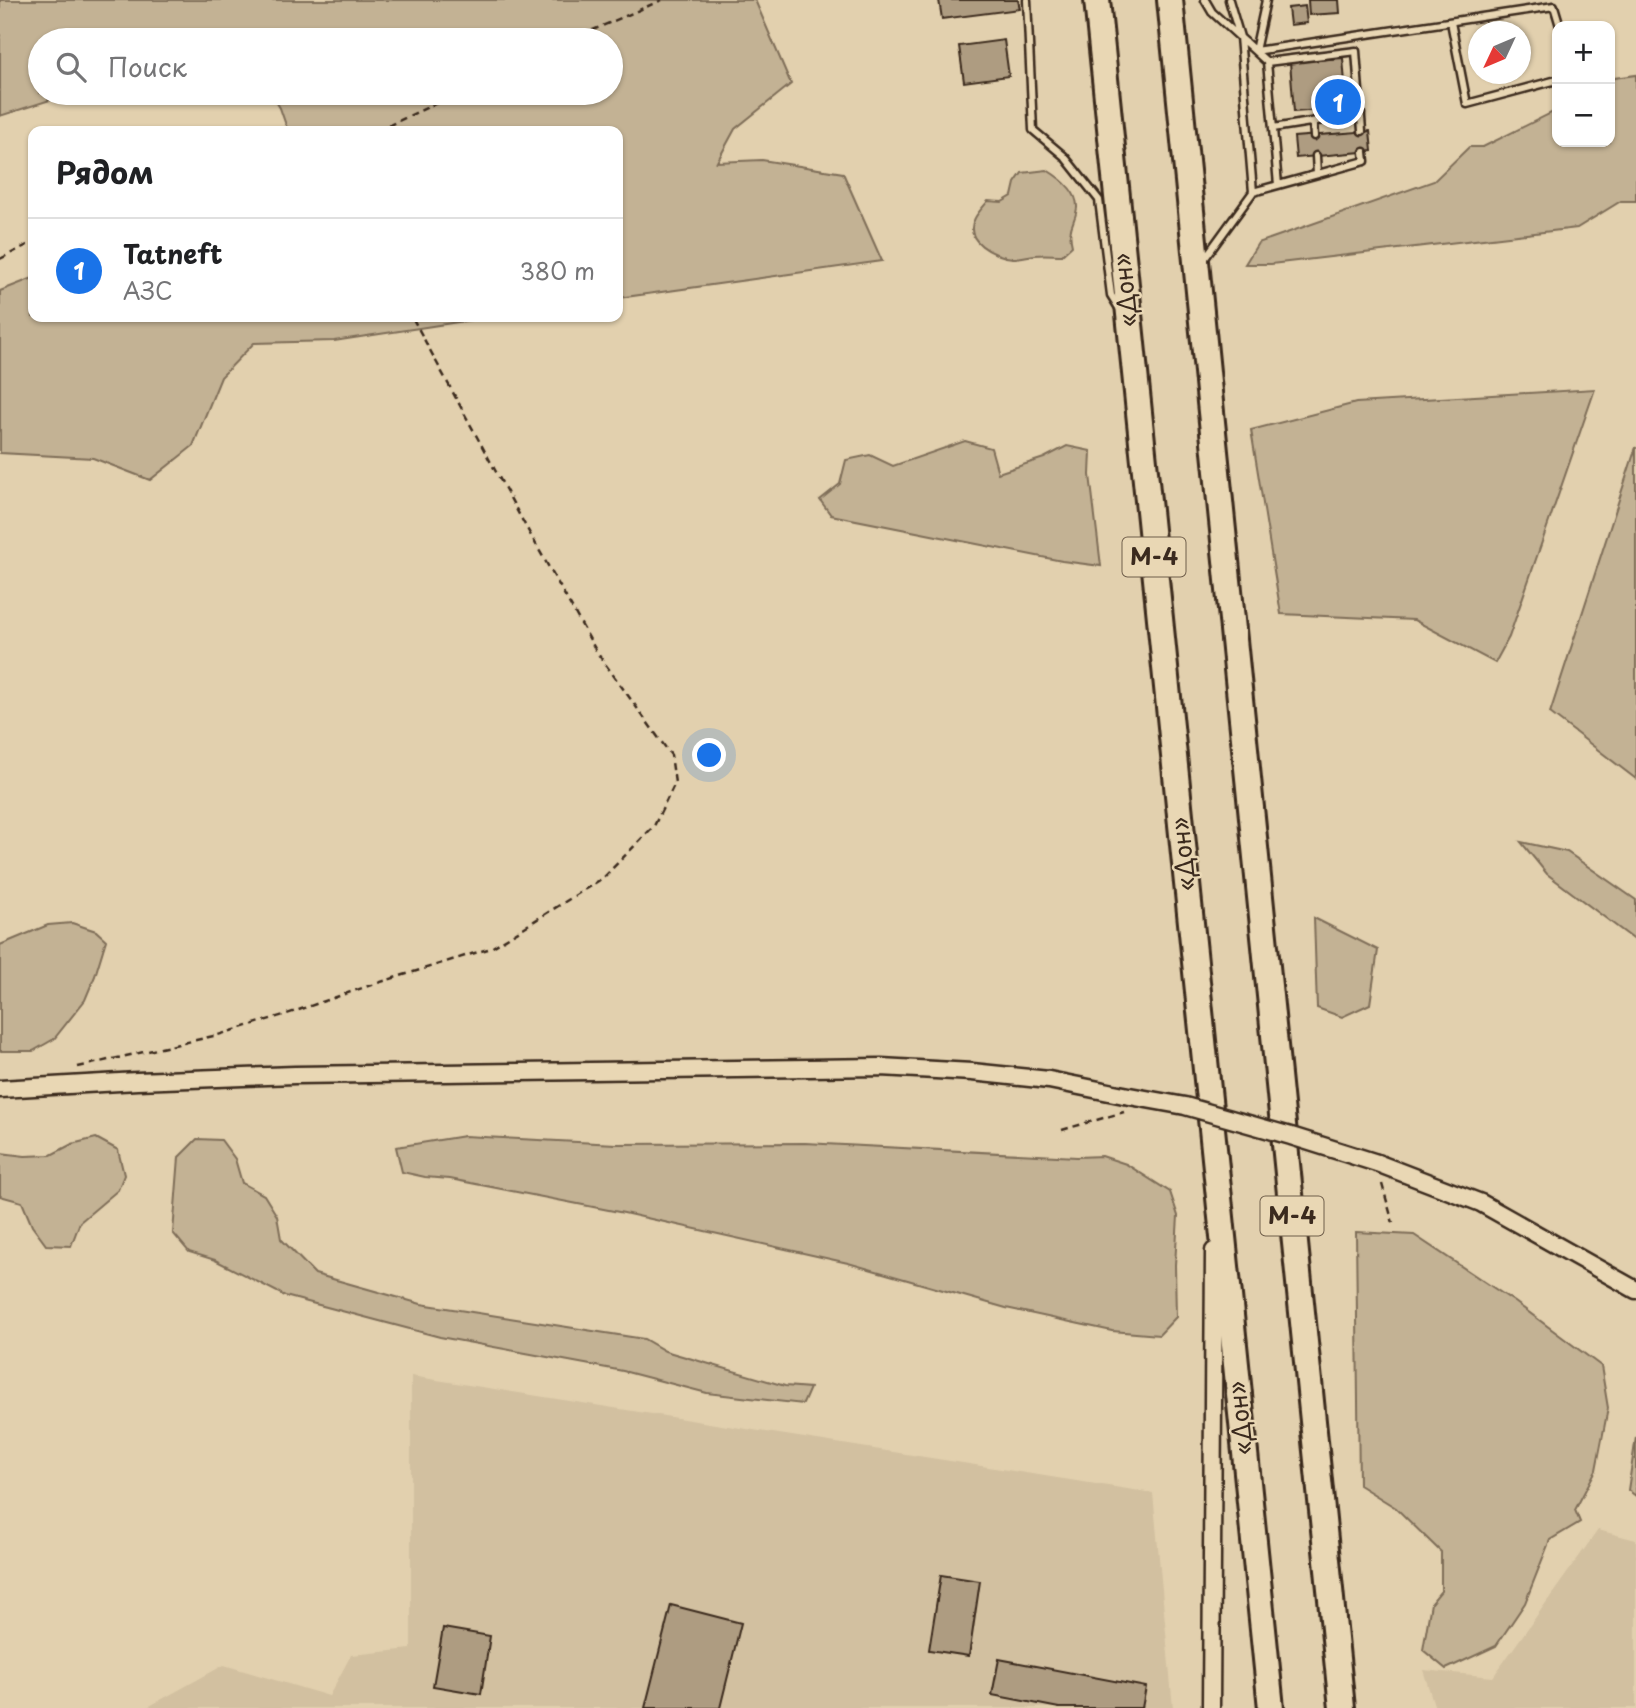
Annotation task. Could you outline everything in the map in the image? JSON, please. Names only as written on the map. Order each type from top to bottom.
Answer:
[{"type":"highway","name":"«Дон»","points":[[1097,0],[1271,1708]]},
{"type":"highway","name":"М-4","points":[[1170,0],[1342,1708]]},
{"type":"street","points":[[0,1089],[295,1075],[881,1067],[1049,1080],[1185,1106],[1377,1163],[1481,1203],[1636,1290]]},
{"type":"street","points":[[1211,1708],[1215,1161]]},
{"type":"lane","points":[[1027,0],[1034,130],[1064,156],[1099,200],[1111,295],[1130,327]]},
{"type":"lane","points":[[1205,0],[1212,12],[1267,62],[1278,185]]},
{"type":"lane","points":[[1229,0],[1241,37],[1253,192]]},
{"type":"lane","points":[[1255,51],[1266,0]]},
{"type":"lane","points":[[1255,51],[1554,6],[1558,21]]},
{"type":"lane","points":[[1451,22],[1467,104],[1552,81]]},
{"type":"lane","points":[[1267,62],[1356,51],[1362,131]]},
{"type":"lane","points":[[1273,128],[1361,114]]},
{"type":"lane","points":[[1313,122],[1314,136]]},
{"type":"lane","points":[[1206,271],[1205,258],[1253,192],[1365,161],[1364,152]]},
{"type":"lane","points":[[1316,156],[1317,174]]},
{"type":"lane","points":[[1210,412],[1217,386]]},
{"type":"path","points":[[598,28],[662,0]]},
{"type":"path","points":[[388,126],[432,105]]},
{"type":"path","points":[[0,259],[28,245]]},
{"type":"path","points":[[77,1068],[218,1035],[491,948],[603,878],[654,826],[675,783],[671,755],[598,654],[415,322]]},
{"type":"path","points":[[1062,1130],[1126,1111],[1124,1095]]},
{"type":"path","points":[[1377,1163],[1393,1223]]},
{"type":"shaded area","points":[[0,0],[755,0],[791,84],[735,129],[717,162],[762,160],[843,173],[882,261],[623,297],[623,126],[286,126],[278,105],[623,105],[623,28],[28,28],[28,105],[34,105],[0,116]]},
{"type":"shaded area","points":[[1636,75],[1636,201],[1621,201],[1577,228],[1271,264],[1245,264],[1258,243],[1434,181],[1469,147],[1483,147],[1552,112],[1552,147],[1615,147],[1615,78]]},
{"type":"shaded area","points":[[1047,170],[1067,186],[1077,202],[1070,234],[1072,246],[1062,255],[1013,258],[989,251],[982,246],[973,234],[972,226],[988,201],[1002,202],[1012,196],[1015,183],[1022,173]]},
{"type":"shaded area","points":[[28,280],[28,322],[458,322],[334,341],[254,343],[221,377],[193,446],[150,480],[93,458],[0,453],[0,291]]},
{"type":"shaded area","points":[[1595,389],[1509,637],[1495,663],[1414,620],[1281,614],[1251,430],[1356,403]]},
{"type":"shaded area","points":[[965,441],[991,448],[998,473],[1044,458],[1067,446],[1091,451],[1090,475],[1101,566],[1062,561],[831,515],[820,500],[840,484],[846,460],[870,455],[893,466]]},
{"type":"shaded area","points":[[1636,447],[1636,779],[1550,713]]},
{"type":"shaded area","points":[[1521,842],[1567,852],[1636,900],[1636,941],[1547,874]]},
{"type":"shaded area","points":[[1314,918],[1378,950],[1370,1004],[1342,1017],[1317,1008]]},
{"type":"shaded area","points":[[72,923],[96,931],[106,940],[85,1000],[54,1039],[33,1051],[0,1051],[0,945],[48,925]]},
{"type":"shaded area","points":[[464,1136],[616,1144],[805,1143],[1102,1156],[1126,1164],[1170,1192],[1178,1216],[1176,1317],[1159,1335],[1112,1331],[1006,1308],[848,1263],[624,1213],[402,1172],[396,1147]]},
{"type":"shaded area","points":[[96,1138],[118,1150],[124,1175],[118,1190],[80,1222],[71,1246],[46,1245],[32,1226],[22,1202],[0,1196],[0,1153],[51,1155],[72,1144]]},
{"type":"shaded area","points":[[197,1139],[221,1140],[235,1159],[242,1183],[264,1195],[277,1216],[281,1239],[315,1274],[421,1304],[644,1339],[665,1351],[785,1386],[810,1388],[803,1404],[707,1393],[623,1371],[440,1337],[285,1296],[215,1260],[189,1252],[173,1233],[179,1157]]},
{"type":"shaded area","points":[[1356,1232],[1414,1235],[1515,1302],[1601,1366],[1608,1408],[1596,1470],[1575,1510],[1580,1522],[1550,1540],[1525,1603],[1496,1646],[1446,1669],[1423,1650],[1431,1603],[1441,1591],[1441,1552],[1396,1508],[1359,1485]]},
{"type":"shaded area","points":[[411,1376],[1153,1493],[1173,1708],[146,1708],[224,1665],[329,1696],[351,1655],[411,1649]]},
{"type":"shaded area","points":[[1636,1437],[1636,1496],[1628,1490]]},
{"type":"shaded area","points":[[1598,1530],[1636,1540],[1636,1708],[1435,1708],[1423,1670],[1493,1677]]},
{"type":"building","points":[[939,0],[1018,0],[1020,9],[942,19]]},
{"type":"building","points":[[1308,0],[1339,0],[1340,13],[1309,15]]},
{"type":"building","points":[[1305,6],[1307,23],[1290,25],[1288,8]]},
{"type":"building","points":[[1004,40],[1009,76],[964,82],[959,46]]},
{"type":"building","points":[[1343,58],[1347,108],[1294,112],[1290,62]]},
{"type":"building","points":[[1370,131],[1372,151],[1296,158],[1294,137]]},
{"type":"building","points":[[941,1575],[980,1581],[969,1656],[929,1650]]},
{"type":"building","points":[[671,1605],[741,1623],[720,1708],[645,1708]]},
{"type":"building","points":[[443,1628],[490,1636],[481,1694],[433,1686]]},
{"type":"building","points":[[999,1659],[1146,1687],[1142,1708],[1059,1708],[992,1695]]},
{"type":"place","name":"Tatneft","points":[[1338,102]]}]
